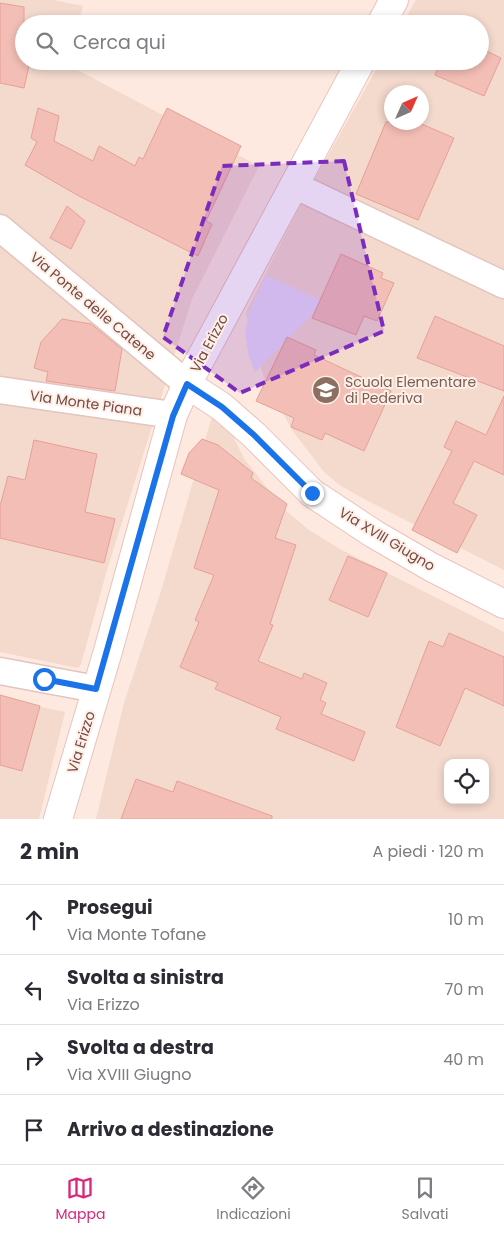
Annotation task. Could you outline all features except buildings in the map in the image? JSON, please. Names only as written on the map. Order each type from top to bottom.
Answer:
[{"type":"main road","points":[[386,15],[394,0]]},
{"type":"main road","name":"Via Erizzo","points":[[58,819],[173,416],[187,384],[356,70]]},
{"type":"main road","name":"Via XVIII Giugno","points":[[187,384],[222,407],[254,435],[312,493],[374,534],[504,604]]},
{"type":"street","points":[[294,186],[504,285]]},
{"type":"street","name":"Via Ponte delle Catene","points":[[0,228],[187,384]]},
{"type":"street","name":"Via Monte Piana","points":[[0,390],[173,416]]},
{"type":"street","points":[[0,671],[96,689]]},
{"type":"highlighted area","points":[[344,161],[384,331],[240,393],[163,337],[222,166]]},
{"type":"shaded area","points":[[0,0],[53,0],[83,6],[80,15],[15,15],[15,70],[78,70],[259,166],[192,299],[107,570],[81,664],[78,668],[0,652]]},
{"type":"shaded area","points":[[416,0],[504,0],[504,570],[366,500],[341,486],[324,472],[292,430],[264,377],[253,344],[246,312],[302,202],[376,70],[489,70],[489,15],[407,15]]},
{"type":"shaded area","points":[[266,275],[325,302],[255,372],[249,357],[245,334],[249,312]]},
{"type":"shaded area","points":[[216,403],[245,460],[285,510],[309,530],[340,549],[504,632],[504,819],[96,819],[124,703],[161,591]]},
{"type":"shaded area","points":[[0,698],[65,712],[39,819],[0,819]]},
{"type":"place","name":"Scuola Elementare di Pederiva","points":[[326,390]]},
{"type":"route","points":[[44,679],[96,689],[173,416],[187,384],[222,407],[254,435],[312,493]]}]
